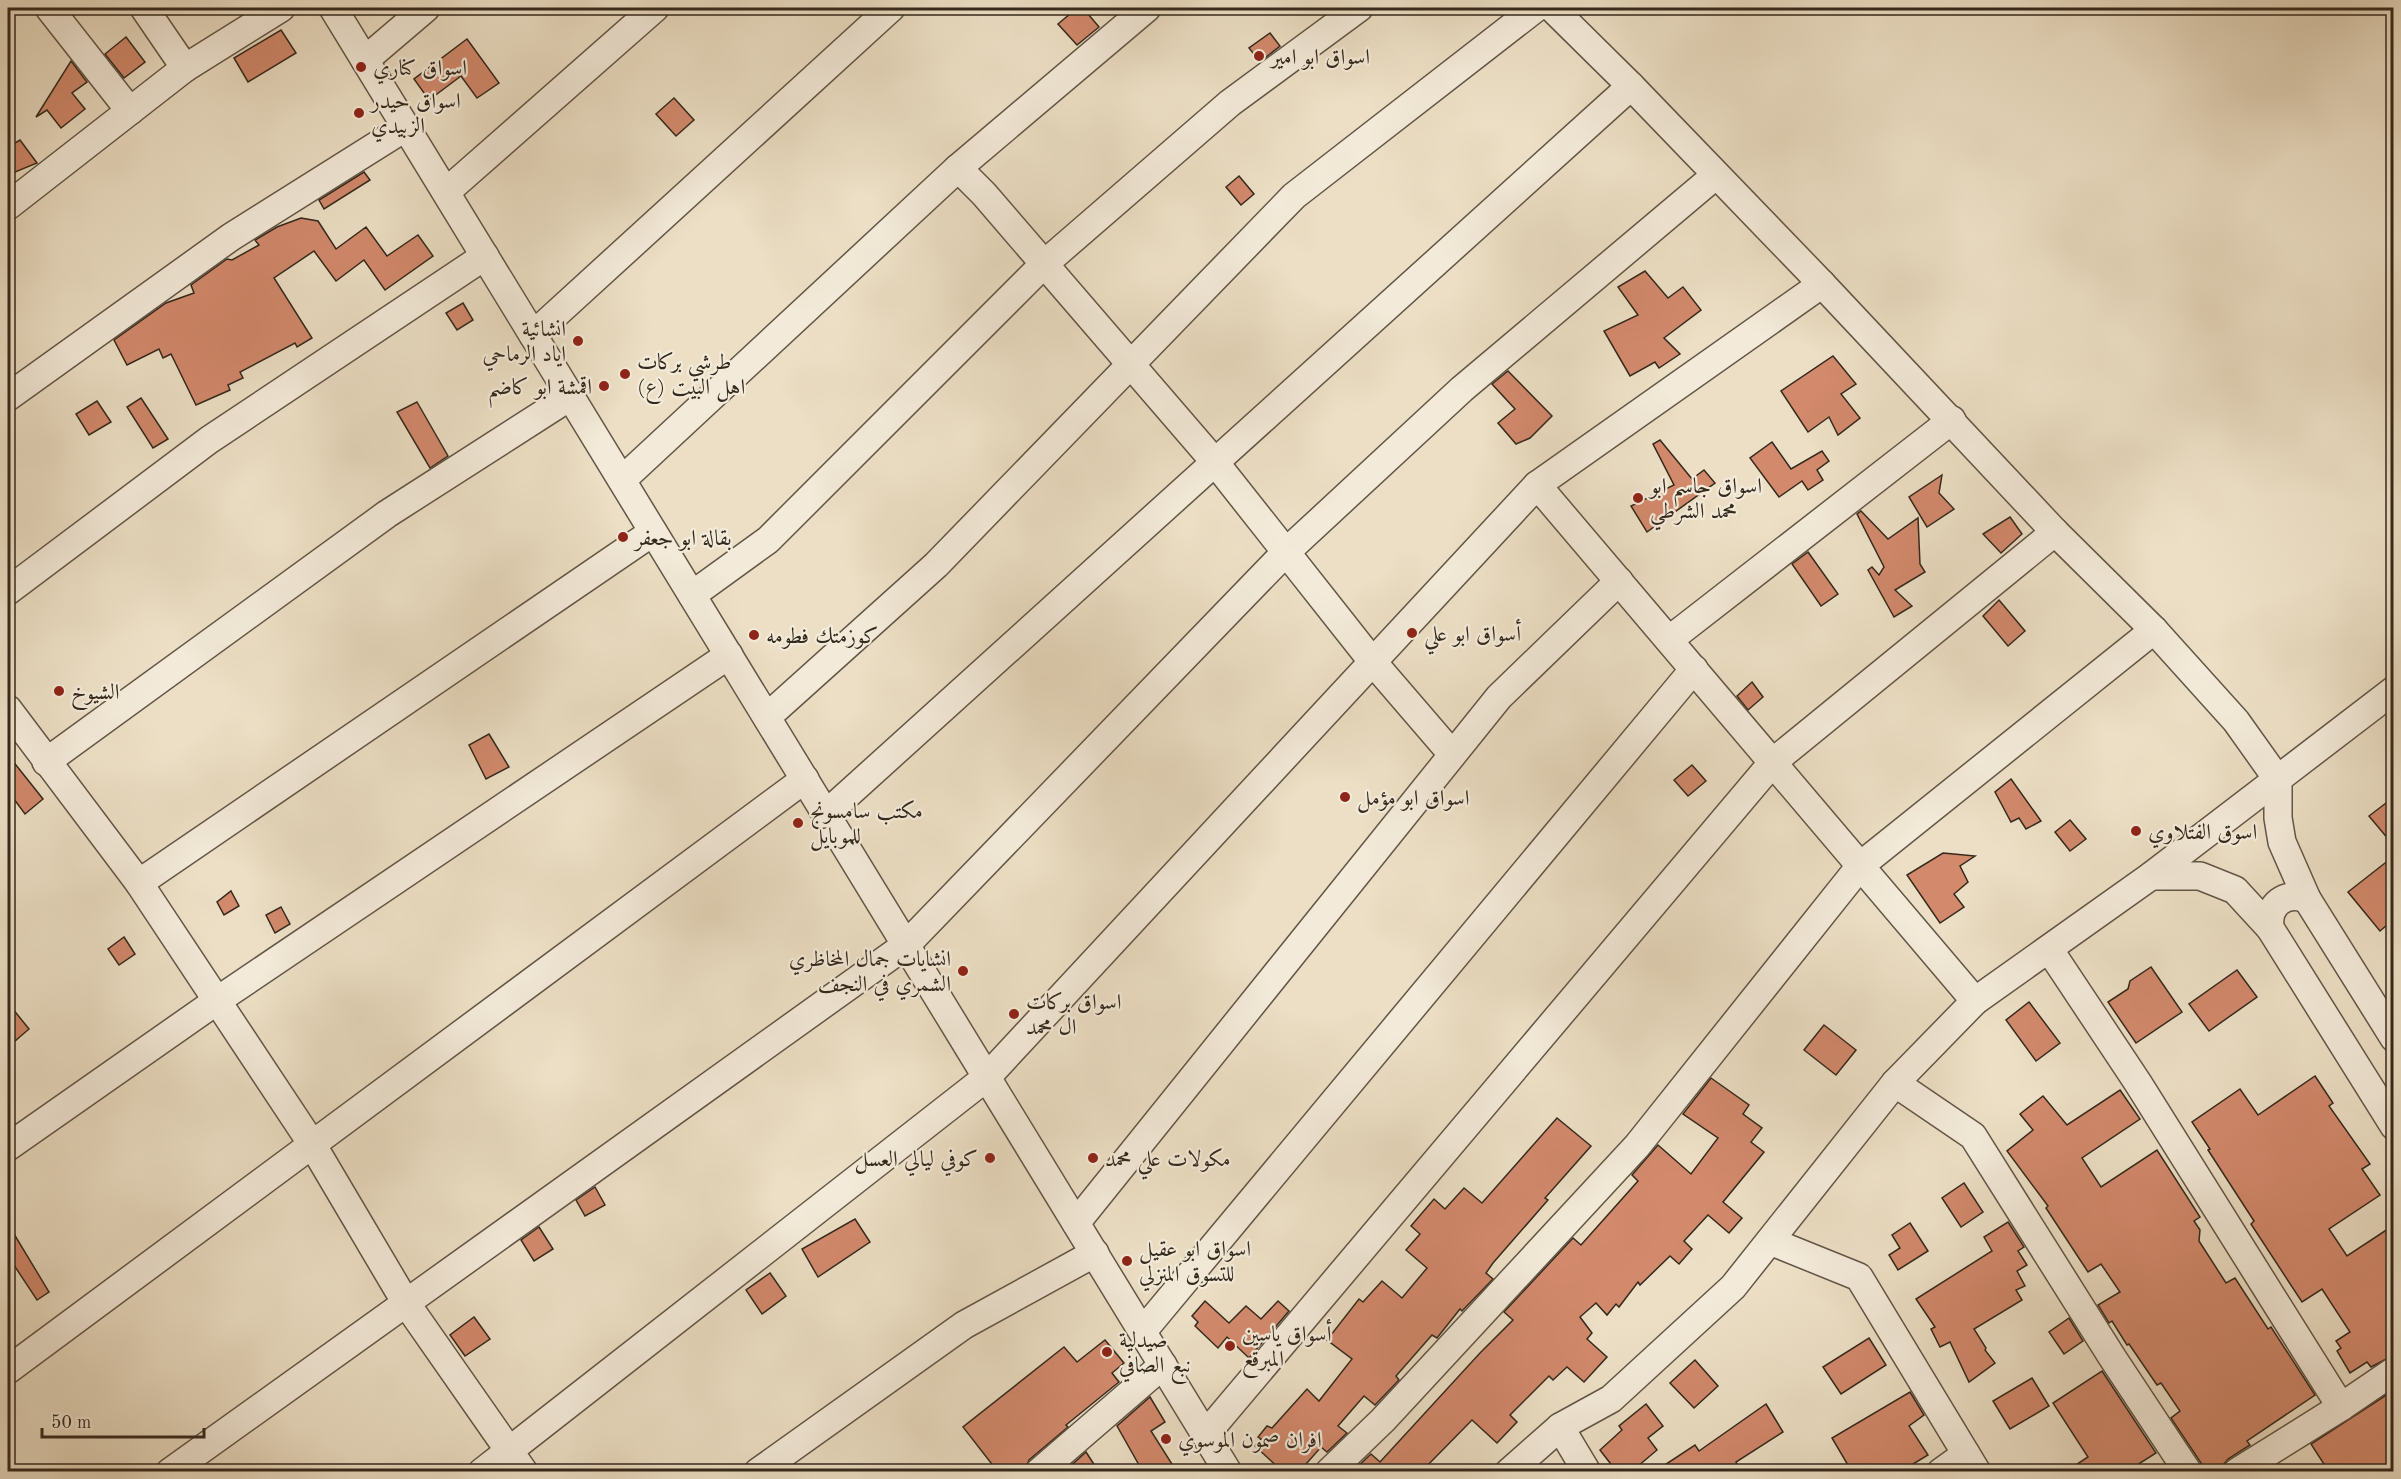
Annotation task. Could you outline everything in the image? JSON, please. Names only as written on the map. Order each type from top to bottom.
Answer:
[{"type":"street","points":[[50,8],[130,111]]},
{"type":"street","points":[[144,8],[185,68]]},
{"type":"street","points":[[8,204],[185,68],[281,8]]},
{"type":"street","points":[[333,8],[1228,1472]]},
{"type":"street","points":[[365,60],[426,8]]},
{"type":"street","points":[[446,192],[655,8]]},
{"type":"street","points":[[533,335],[891,8]]},
{"type":"street","points":[[622,480],[958,168],[1147,8]]},
{"type":"street","points":[[692,595],[768,540],[1043,265],[1230,103],[1359,8]]},
{"type":"street","points":[[767,717],[936,565],[1294,196],[1536,8]]},
{"type":"street","points":[[1552,8],[1631,86],[1822,284],[2055,532],[2154,630],[2236,721],[2278,780],[2278,818],[2282,842],[2307,899],[2394,1038]]},
{"type":"street","points":[[826,814],[1631,86]]},
{"type":"street","points":[[8,397],[231,237],[406,127]]},
{"type":"street","points":[[958,168],[984,194],[1214,461],[1372,661],[1452,754]]},
{"type":"street","points":[[171,1472],[906,945],[1285,553],[1462,389],[1716,175]]},
{"type":"street","points":[[8,591],[209,440],[485,256]]},
{"type":"street","points":[[482,1472],[517,1461],[987,1077],[1537,485],[1822,284]]},
{"type":"street","points":[[46,762],[387,514],[570,396]]},
{"type":"street","points":[[1669,640],[1952,420]]},
{"type":"street","points":[[1537,485],[1975,1000]]},
{"type":"street","points":[[139,883],[653,532]]},
{"type":"street","points":[[1206,1434],[1773,762],[2055,532]]},
{"type":"street","points":[[1076,1223],[1498,697],[1619,581]]},
{"type":"street","points":[[1329,1472],[1383,1420],[1637,1146],[1861,865],[2154,630]]},
{"type":"street","points":[[8,1147],[218,1000],[729,655]]},
{"type":"street","points":[[1143,1331],[1694,669]]},
{"type":"street","points":[[1509,1472],[1560,1426],[1611,1399],[1733,1287],[1895,1083],[1975,1000],[2151,876],[2394,690]]},
{"type":"street","points":[[8,710],[139,883],[312,1144],[406,1303],[517,1461]]},
{"type":"street","points":[[8,1370],[805,779]]},
{"type":"street","points":[[2151,876],[2200,876],[2235,890],[2270,928],[2394,1126]]},
{"type":"street","points":[[2270,928],[2271,913],[2279,902],[2292,896],[2307,899]]},
{"type":"street","points":[[2049,949],[2145,1093],[2341,1407]]},
{"type":"street","points":[[1895,1083],[1973,1136],[2112,1357],[2188,1472]]},
{"type":"street","points":[[1770,1241],[1859,1277],[1972,1463],[1941,1472]]},
{"type":"street","points":[[758,1472],[964,1325],[1095,1253]]},
{"type":"street","points":[[1039,1472],[1163,1365]]},
{"type":"street","points":[[2237,1472],[2394,1371]]},
{"type":"street","points":[[1560,1426],[1587,1472]]},
{"type":"building","points":[[1077,8],[1083,8],[1099,27],[1077,45],[1058,24]]},
{"type":"building","points":[[281,30],[296,53],[248,82],[234,58]]},
{"type":"building","points":[[1270,33],[1280,46],[1260,62],[1249,48]]},
{"type":"building","points":[[126,37],[145,62],[124,78],[105,54]]},
{"type":"building","points":[[467,39],[499,83],[477,98],[461,76],[429,100],[414,79]]},
{"type":"building","points":[[71,61],[87,82],[72,93],[85,109],[61,128],[47,110],[36,117]]},
{"type":"building","points":[[674,98],[694,120],[676,136],[656,114]]},
{"type":"building","points":[[20,140],[37,163],[8,175],[8,147]]},
{"type":"building","points":[[364,172],[370,180],[324,209],[319,200]]},
{"type":"building","points":[[1239,176],[1254,194],[1241,205],[1226,187]]},
{"type":"building","points":[[301,218],[318,221],[336,249],[366,227],[387,256],[418,235],[433,256],[385,290],[364,260],[336,281],[314,251],[274,278],[312,338],[297,347],[295,343],[240,372],[243,378],[228,385],[230,390],[196,405],[171,354],[163,358],[159,349],[127,365],[114,340],[166,303],[194,293],[191,285],[227,259],[232,260],[259,245],[255,240],[277,227]]},
{"type":"building","points":[[1645,271],[1668,298],[1683,287],[1701,310],[1664,338],[1680,354],[1659,368],[1655,362],[1630,376],[1604,331],[1638,315],[1618,287]]},
{"type":"building","points":[[463,303],[473,320],[457,330],[446,313]]},
{"type":"building","points":[[1833,356],[1856,384],[1841,394],[1860,418],[1838,435],[1829,417],[1808,432],[1781,391]]},
{"type":"building","points":[[1508,371],[1552,416],[1530,438],[1516,444],[1498,423],[1515,409],[1492,384]]},
{"type":"building","points":[[141,398],[168,439],[153,448],[127,407]]},
{"type":"building","points":[[97,401],[111,422],[89,435],[76,414]]},
{"type":"building","points":[[417,402],[448,456],[430,468],[397,412]]},
{"type":"building","points":[[1660,440],[1692,479],[1704,470],[1715,483],[1647,532],[1631,506],[1674,485],[1653,444]]},
{"type":"building","points":[[1772,442],[1791,469],[1822,451],[1829,461],[1817,470],[1823,480],[1808,490],[1802,481],[1779,497],[1750,458]]},
{"type":"building","points":[[1942,475],[1939,493],[1954,509],[1927,527],[1909,497]]},
{"type":"building","points":[[1861,511],[1888,539],[1918,518],[1920,564],[1925,572],[1895,590],[1912,606],[1894,617],[1868,570],[1872,567],[1879,575],[1884,567],[1857,514]]},
{"type":"building","points":[[2010,517],[2022,534],[2001,553],[1983,534]]},
{"type":"building","points":[[1808,552],[1838,594],[1821,606],[1792,564]]},
{"type":"building","points":[[1999,600],[2025,631],[2008,646],[1983,616]]},
{"type":"building","points":[[1752,682],[1763,697],[1748,710],[1737,696]]},
{"type":"building","points":[[489,734],[509,767],[486,779],[469,745]]},
{"type":"building","points":[[8,755],[43,799],[25,814],[8,791]]},
{"type":"building","points":[[1692,765],[1706,781],[1688,796],[1674,780]]},
{"type":"building","points":[[2011,779],[2041,821],[2026,829],[2019,818],[2011,822],[1995,792]]},
{"type":"building","points":[[2394,797],[2394,846],[2369,816]]},
{"type":"building","points":[[2070,820],[2086,839],[2070,851],[2055,832]]},
{"type":"building","points":[[1943,853],[1975,856],[1960,866],[1968,882],[1954,894],[1964,907],[1940,923],[1907,875]]},
{"type":"building","points":[[2394,856],[2394,919],[2380,931],[2348,892]]},
{"type":"building","points":[[231,891],[239,906],[224,915],[217,902]]},
{"type":"building","points":[[281,907],[290,924],[275,933],[266,915]]},
{"type":"building","points":[[124,937],[135,954],[119,965],[108,949]]},
{"type":"building","points":[[2151,967],[2182,1012],[2136,1043],[2108,1002],[2128,989],[2130,981]]},
{"type":"building","points":[[2237,970],[2257,997],[2209,1031],[2189,1004]]},
{"type":"building","points":[[2029,1002],[2060,1043],[2036,1061],[2006,1020]]},
{"type":"building","points":[[8,1003],[29,1029],[8,1047]]},
{"type":"building","points":[[1824,1025],[1856,1050],[1836,1075],[1804,1050]]},
{"type":"building","points":[[2315,1076],[2333,1103],[2329,1106],[2370,1164],[2362,1169],[2380,1195],[2329,1229],[2347,1256],[2394,1225],[2394,1355],[2371,1367],[2367,1362],[2350,1373],[2337,1351],[2341,1348],[2336,1341],[2350,1332],[2322,1289],[2302,1302],[2251,1224],[2254,1221],[2192,1122],[2240,1089],[2258,1115]]},
{"type":"building","points":[[1711,1078],[1749,1105],[1743,1114],[1762,1128],[1751,1142],[1764,1152],[1723,1202],[1742,1218],[1729,1233],[1708,1215],[1684,1241],[1692,1249],[1679,1264],[1670,1256],[1640,1285],[1638,1282],[1619,1307],[1616,1304],[1607,1315],[1596,1303],[1580,1317],[1592,1333],[1587,1339],[1607,1357],[1584,1382],[1567,1367],[1553,1380],[1549,1376],[1510,1415],[1517,1422],[1497,1443],[1472,1420],[1421,1472],[1352,1472],[1371,1454],[1380,1462],[1513,1320],[1504,1312],[1573,1238],[1581,1245],[1638,1181],[1632,1175],[1658,1145],[1691,1174],[1718,1138],[1683,1114]]},
{"type":"building","points":[[2120,1090],[2140,1119],[2082,1158],[2101,1187],[2157,1150],[2200,1217],[2194,1221],[2200,1230],[2199,1241],[2226,1283],[2235,1278],[2268,1329],[2271,1327],[2315,1395],[2247,1441],[2250,1445],[2228,1459],[2221,1472],[2207,1472],[2171,1418],[2180,1411],[2161,1383],[2157,1385],[2112,1321],[2109,1323],[2098,1305],[2120,1292],[2101,1264],[2088,1272],[2046,1208],[2048,1206],[2007,1151],[2033,1130],[2020,1114],[2043,1096],[2067,1125]]},
{"type":"building","points":[[1557,1118],[1591,1146],[1545,1198],[1548,1200],[1493,1263],[1486,1273],[1493,1279],[1462,1311],[1460,1309],[1437,1338],[1432,1335],[1396,1376],[1399,1380],[1375,1405],[1364,1396],[1338,1426],[1347,1433],[1327,1452],[1321,1447],[1299,1472],[1283,1472],[1255,1446],[1261,1439],[1258,1437],[1267,1426],[1272,1428],[1307,1389],[1319,1401],[1352,1359],[1327,1340],[1359,1299],[1363,1302],[1382,1281],[1402,1298],[1427,1268],[1406,1250],[1420,1234],[1411,1226],[1434,1199],[1445,1209],[1464,1188],[1482,1203]]},
{"type":"building","points":[[1964,1183],[1983,1212],[1961,1227],[1942,1198]]},
{"type":"building","points":[[595,1187],[605,1205],[585,1216],[576,1200]]},
{"type":"building","points":[[855,1219],[870,1242],[818,1277],[802,1249]]},
{"type":"building","points":[[2008,1222],[2024,1247],[2018,1251],[2027,1265],[2017,1271],[2025,1286],[2016,1290],[2022,1300],[1974,1329],[1995,1363],[1969,1382],[1950,1342],[1940,1347],[1931,1329],[1935,1327],[1916,1299],[1992,1251],[1984,1237]]},
{"type":"building","points":[[1910,1223],[1928,1251],[1898,1270],[1889,1255],[1900,1248],[1892,1235]]},
{"type":"building","points":[[8,1224],[49,1292],[37,1300],[8,1256]]},
{"type":"building","points":[[539,1227],[553,1249],[534,1261],[521,1240]]},
{"type":"building","points":[[770,1273],[786,1296],[762,1314],[746,1290]]},
{"type":"building","points":[[1205,1301],[1229,1323],[1246,1306],[1261,1319],[1278,1301],[1289,1311],[1249,1358],[1227,1337],[1218,1348],[1195,1326],[1198,1322],[1192,1316]]},
{"type":"building","points":[[474,1317],[490,1339],[465,1356],[450,1335]]},
{"type":"building","points":[[2069,1318],[2083,1341],[2064,1354],[2049,1332]]},
{"type":"building","points":[[1869,1338],[1886,1365],[1841,1394],[1823,1367]]},
{"type":"building","points":[[1105,1340],[1124,1363],[1112,1373],[1119,1382],[1066,1425],[1068,1427],[1029,1460],[1024,1472],[998,1472],[963,1427],[1064,1347],[1077,1362]]},
{"type":"building","points":[[1695,1360],[1718,1386],[1694,1408],[1670,1383]]},
{"type":"building","points":[[2102,1371],[2156,1453],[2126,1472],[2065,1472],[2088,1457],[2053,1403]]},
{"type":"building","points":[[2032,1378],[2049,1406],[2010,1429],[1993,1401]]},
{"type":"building","points":[[2394,1390],[2394,1472],[2329,1472],[2311,1444]]},
{"type":"building","points":[[1910,1392],[1924,1415],[1909,1426],[1928,1455],[1900,1472],[1852,1472],[1832,1438]]},
{"type":"building","points":[[1150,1397],[1165,1422],[1151,1431],[1177,1472],[1143,1472],[1117,1426]]},
{"type":"building","points":[[1646,1404],[1663,1426],[1648,1438],[1657,1450],[1631,1472],[1617,1472],[1600,1450],[1622,1430],[1619,1426]]},
{"type":"building","points":[[1766,1404],[1783,1432],[1736,1462],[1741,1472],[1654,1472],[1695,1445],[1699,1451]]},
{"type":"building","points":[[1086,1452],[1099,1472],[1064,1472]]},
{"type":"place","name":"اسواق ابو امير","points":[[1259,56]]},
{"type":"place","name":"اسواق كناري","points":[[361,67]]},
{"type":"place","name":"اسواق حيدر الزبيدي","points":[[359,113]]},
{"type":"place","name":"انشائية اياد الرماحي","points":[[578,341]]},
{"type":"place","name":"طرشي بركات اهل البيت (ع)","points":[[625,374]]},
{"type":"place","name":"اقمشة ابو كاضم","points":[[604,386]]},
{"type":"place","name":"اسواق جاسم ابو محمد الشرطي","points":[[1638,498]]},
{"type":"place","name":"بقالة ابو جعفر","points":[[623,537]]},
{"type":"place","name":"أسواق ابو علي","points":[[1412,633]]},
{"type":"place","name":"كوزمتك فطومه","points":[[754,635]]},
{"type":"place","name":"الشيوخ","points":[[59,691]]},
{"type":"place","name":"اسواق ابو مؤمل","points":[[1345,797]]},
{"type":"place","name":"مكتب سامسونج للموبايل","points":[[798,823]]},
{"type":"place","name":"اسوق الفتلاوي","points":[[2136,831]]},
{"type":"place","name":"انشايات جمال المخاظري الشمري في النجف","points":[[963,971]]},
{"type":"place","name":"اسواق بركات ال محمد","points":[[1014,1014]]},
{"type":"place","name":"كوفي ليالي العسل","points":[[990,1158]]},
{"type":"place","name":"مكولات علي محمد","points":[[1093,1158]]},
{"type":"place","name":"اسواق ابو عقيل للتسوق المنزلي","points":[[1127,1261]]},
{"type":"place","name":"أسواق ياسين المبرقع","points":[[1230,1346]]},
{"type":"place","name":"صيدلية نبع الصافي","points":[[1107,1352]]},
{"type":"place","name":"افران صمون الموسوي","points":[[1166,1439]]}]
